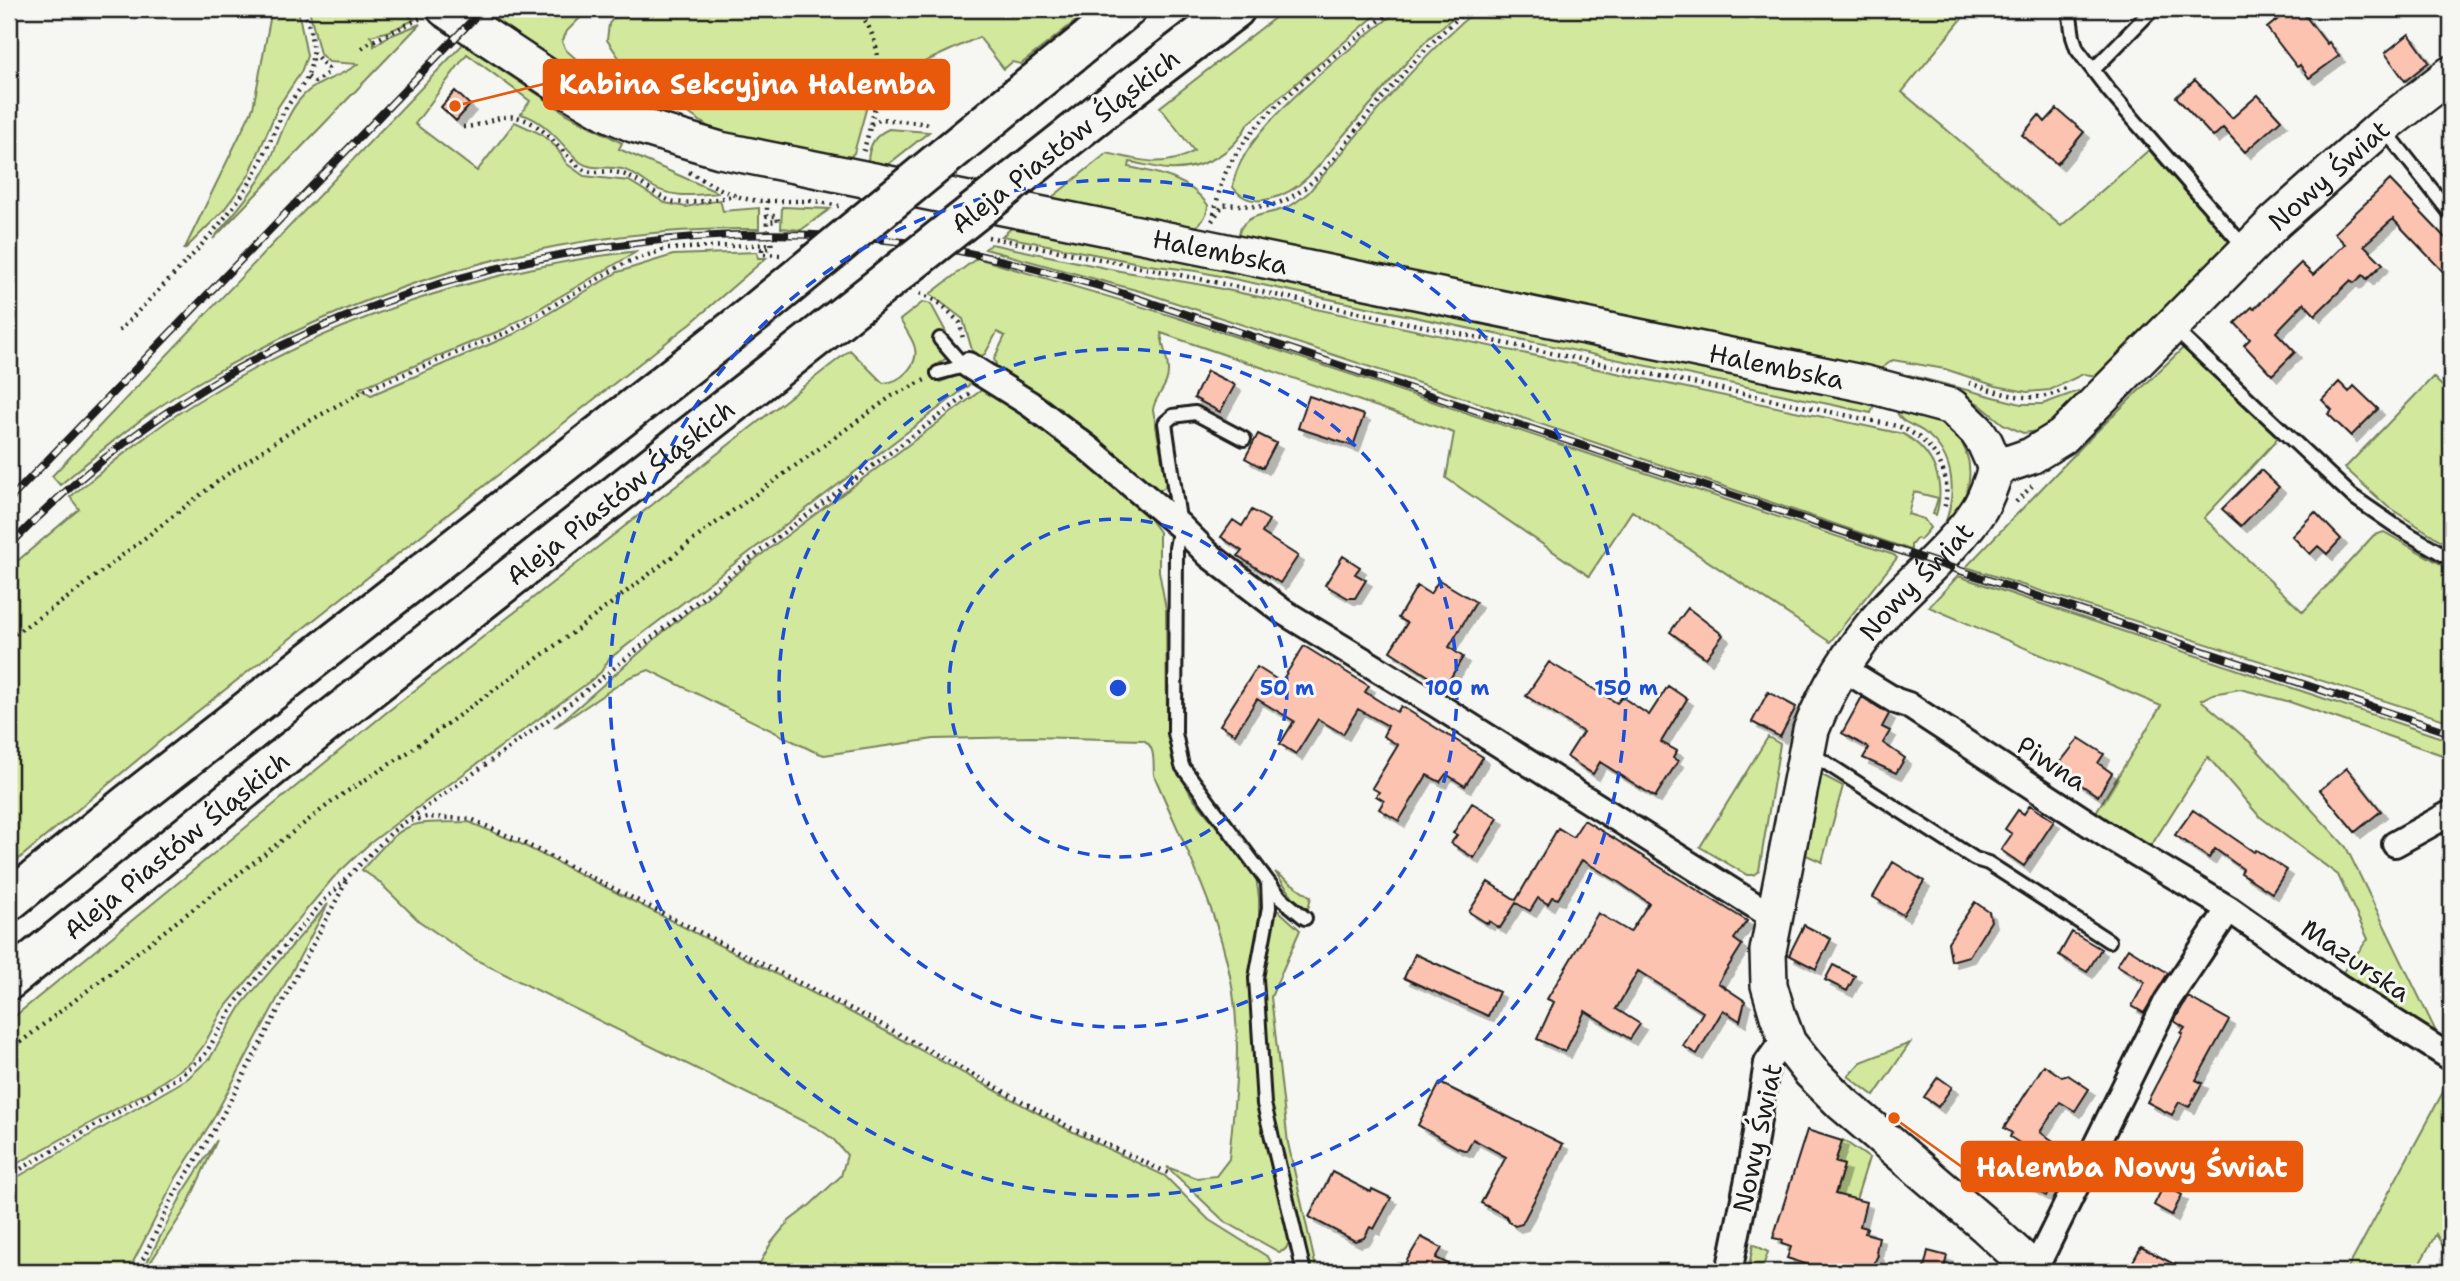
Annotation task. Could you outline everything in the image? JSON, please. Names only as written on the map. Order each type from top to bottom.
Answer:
[{"type":"highway","points":[[9,901],[128,804],[756,312],[1126,9]]},
{"type":"highway","name":"Aleja Piastów Śląskich","points":[[9,981],[508,578],[1235,9]]},
{"type":"street","name":"Halembska","points":[[436,10],[608,113],[633,124],[720,150],[1853,382],[1952,407],[1977,431],[1996,468]]},
{"type":"street","name":"Nowy Świat","points":[[1729,1272],[1768,1063],[1777,1049],[1788,1043],[1769,985],[1768,951],[1773,917],[1805,755],[1821,704],[1842,668],[1880,617],[1944,550],[1980,507],[1996,468],[2031,456],[2062,437],[2275,222],[2382,127],[2451,74]]},
{"type":"street","points":[[968,365],[990,377],[1090,449],[1180,526],[1209,555],[1282,611],[1773,917]]},
{"type":"street","name":"Piwna","points":[[1842,668],[1896,701],[1908,705],[2111,838],[2229,909]]},
{"type":"street","points":[[2395,844],[2451,813]]},
{"type":"street","points":[[1788,1043],[1832,1094],[2035,1271],[2167,1001],[2229,909]]},
{"type":"street","name":"Mazurska","points":[[2229,909],[2338,986],[2451,1058]]},
{"type":"lane","points":[[2069,9],[2077,49],[2232,235],[2248,250]]},
{"type":"lane","points":[[2093,70],[2153,9]]},
{"type":"lane","points":[[2382,127],[2451,214]]},
{"type":"lane","points":[[2172,327],[2352,496],[2451,559]]},
{"type":"lane","points":[[940,339],[959,360],[968,365]]},
{"type":"lane","points":[[938,373],[968,365]]},
{"type":"lane","points":[[1244,439],[1195,413],[1168,418],[1165,423],[1180,526],[1176,548],[1175,733],[1182,766],[1280,898],[1305,918]]},
{"type":"lane","points":[[1805,755],[1820,759],[2109,941]]},
{"type":"lane","points":[[1268,882],[1269,908],[1256,978],[1264,1104],[1304,1272]]},
{"type":"path","points":[[119,331],[215,228],[243,193],[268,150],[284,112],[307,76],[313,51],[304,9]]},
{"type":"path","points":[[856,177],[879,84],[879,55],[864,17],[857,9]]},
{"type":"path","points":[[1205,248],[1221,183],[1228,167],[1255,129],[1285,98],[1394,9]]},
{"type":"path","points":[[1205,248],[1223,205],[1271,206],[1289,199],[1313,181],[1408,69],[1469,9]]},
{"type":"path","points":[[362,48],[436,10]]},
{"type":"path","points":[[307,76],[315,82],[328,73],[328,69],[313,51]]},
{"type":"path","points":[[463,127],[509,116],[519,118],[549,135],[588,173],[615,172],[627,176],[671,201],[685,203],[737,196]]},
{"type":"path","points":[[870,124],[881,119],[930,124]]},
{"type":"path","points":[[766,201],[818,201]]},
{"type":"path","points":[[9,638],[70,596],[226,475],[290,432],[363,391],[508,332],[625,263],[666,250],[772,244]]},
{"type":"path","points":[[1205,248],[1897,426],[1925,441],[1939,460],[1947,494],[1942,515]]},
{"type":"path","points":[[9,1051],[337,798],[418,745],[582,626],[713,525],[892,396],[938,373]]},
{"type":"path","points":[[9,1176],[180,1076],[204,1056],[237,1002],[320,905],[393,831],[563,709],[779,536],[990,377]]},
{"type":"path","points":[[1962,381],[2026,398],[2055,394],[2073,385]]},
{"type":"path","points":[[406,822],[427,817],[471,819],[524,843],[877,1022],[1069,1127],[1168,1173]]},
{"type":"path","points":[[137,1272],[172,1199],[220,1120],[349,875]]},
{"type":"green space","points":[[272,9],[298,9],[307,56],[301,72],[278,107],[249,175],[223,211],[184,250],[253,108]]},
{"type":"green space","points":[[309,9],[402,9],[414,20],[390,31],[370,36],[374,46],[387,37],[420,24],[213,239],[262,175],[296,104],[314,87],[358,64],[329,62],[320,54]]},
{"type":"green space","points":[[495,9],[589,9],[567,31],[562,42],[566,50],[607,87],[650,106],[663,116],[601,93],[485,19]]},
{"type":"green space","points":[[620,9],[1091,9],[1021,64],[1012,62],[1004,69],[979,37],[896,75],[887,69],[874,68],[870,95],[854,153],[837,161],[713,130],[642,81],[622,62],[607,40],[609,24]]},
{"type":"green space","points":[[1286,9],[1383,9],[1247,125],[1225,152],[1204,163],[1180,169],[1130,162],[1129,167],[1183,183],[1208,205],[1205,217],[1190,231],[1045,203],[1107,153],[1140,160],[1162,161],[1183,157],[1194,151],[1160,107]]},
{"type":"green space","points":[[1400,9],[1463,9],[1412,56],[1299,185],[1270,199],[1249,199],[1241,195],[1233,187],[1240,164],[1255,140],[1276,115],[1329,66]]},
{"type":"green space","points":[[1478,9],[1970,9],[1902,92],[2061,226],[2149,150],[2232,244],[2098,376],[2083,374],[2050,390],[2027,392],[1996,386],[1945,369],[1893,360],[1882,368],[1881,375],[1238,240],[1243,224],[1255,216],[1286,208],[1309,192],[1432,50]]},
{"type":"green space","points":[[463,44],[567,114],[622,143],[619,149],[719,193],[675,194],[658,189],[626,170],[585,165],[539,122],[521,114],[530,101],[467,54],[415,124],[477,171],[515,122],[541,134],[556,147],[567,164],[584,176],[629,181],[665,203],[686,207],[720,200],[723,211],[759,208],[759,229],[683,231],[608,238],[534,251],[462,268],[391,291],[322,319],[187,389],[138,422],[60,485],[52,476]]},
{"type":"green space","points":[[889,129],[929,132],[881,170],[868,161],[876,138]]},
{"type":"green space","points":[[782,207],[830,209],[801,230],[781,228]]},
{"type":"green space","points":[[1019,222],[1875,401],[1871,413],[1196,271],[1149,265],[1002,236]]},
{"type":"green space","points":[[991,244],[1203,285],[1903,434],[1923,449],[1935,468],[1939,491],[1936,515],[1933,514],[1938,498],[1914,492],[1908,514],[1924,519],[1930,528],[1920,540],[1917,538],[1911,545],[1911,550],[1143,292],[985,249]]},
{"type":"green space","points":[[638,251],[504,329],[360,388],[371,395],[514,334],[618,272],[673,255],[757,252],[758,258],[766,258],[691,323],[165,737],[9,867],[9,568],[79,509],[70,497],[193,404],[297,347],[352,323],[464,285],[579,259]]},
{"type":"green space","points":[[977,258],[1265,346],[1897,558],[1830,642],[1632,511],[1589,576],[1446,478],[1454,433],[1161,333],[1168,374],[1153,410],[1166,481],[1165,487],[1158,491],[1069,416],[997,367],[994,359],[1005,336],[997,332],[985,354],[981,356],[972,350],[963,319],[930,294]]},
{"type":"green space","points":[[923,302],[931,304],[946,332],[934,341],[947,358],[936,365],[940,382],[959,375],[977,379],[609,659],[601,672],[589,682],[369,844],[333,878],[222,1011],[204,1045],[191,1062],[150,1090],[9,1168],[9,1021],[387,712],[850,350],[883,383],[902,376],[912,365],[915,352],[913,342],[900,320]]},
{"type":"green space","points":[[2183,348],[2277,437],[2204,518],[2303,612],[2374,535],[2384,532],[2451,570],[2451,722],[1966,567],[2093,435]]},
{"type":"green space","points":[[1909,375],[2021,404],[2043,404],[2078,391],[2086,396],[2045,430],[2023,433],[2003,424],[1966,397],[1904,377]]},
{"type":"green space","points":[[2433,377],[2451,395],[2451,547],[2388,507],[2345,468]]},
{"type":"green space","points":[[983,389],[989,389],[1024,409],[1112,482],[1146,514],[1159,532],[1159,571],[1166,609],[1167,723],[1172,759],[1191,795],[1256,876],[1259,917],[1251,984],[1257,1097],[1289,1233],[1285,1250],[1279,1252],[1224,1221],[1167,1167],[1196,1178],[1216,1176],[1229,1159],[1236,1079],[1236,1020],[1222,942],[1202,885],[1154,775],[1150,746],[1143,740],[1032,737],[934,739],[824,755],[649,670],[630,677],[554,728],[663,632],[754,560]]},
{"type":"green space","points":[[1896,408],[1943,422],[1957,435],[1966,452],[1970,474],[1968,485],[1961,504],[1942,531],[1952,491],[1948,465],[1935,442],[1903,420]]},
{"type":"green space","points":[[1958,576],[2451,741],[2451,758],[2287,701],[2240,689],[2213,694],[2201,700],[2251,743],[2346,847],[2442,1044],[2340,976],[2368,939],[2338,875],[2259,816],[2208,757],[2147,852],[2093,817],[2161,706],[1929,607]]},
{"type":"green space","points":[[1768,737],[1780,744],[1759,871],[1747,875],[1700,847]]},
{"type":"green space","points":[[1822,775],[1843,786],[1822,862],[1806,855],[1819,778]]},
{"type":"green space","points":[[469,822],[521,844],[852,1013],[1067,1129],[1165,1176],[1209,1220],[1268,1257],[1271,1262],[1255,1272],[755,1272],[771,1243],[789,1221],[841,1176],[847,1155],[834,1140],[819,1129],[476,960],[419,921],[377,880],[362,870],[387,842],[410,826]]},
{"type":"green space","points":[[1275,872],[1311,897],[1308,909],[1296,901]]},
{"type":"green space","points":[[328,904],[212,1121],[176,1178],[128,1272],[9,1272],[9,1182],[187,1079],[210,1058],[243,1003]]},
{"type":"green space","points":[[1279,911],[1300,930],[1271,997],[1288,1143],[1317,1272],[1312,1272],[1304,1250],[1268,1100],[1262,985],[1266,940],[1274,912]]},
{"type":"green space","points":[[1910,1043],[1874,1096],[1848,1076],[1861,1062]]},
{"type":"green space","points":[[2449,1081],[2451,1260],[2436,1234],[2415,1272],[2346,1272]]},
{"type":"green space","points":[[217,1140],[186,1208],[142,1272],[183,1193]]},
{"type":"green space","points":[[1843,1140],[1869,1158],[1837,1261],[1826,1226],[1844,1165],[1835,1162]]},
{"type":"green space","points":[[1753,1244],[1768,1252],[1761,1272],[1748,1272]]},
{"type":"building","points":[[2270,9],[2300,9],[2339,56],[2309,78],[2300,65],[2297,67],[2267,28],[2278,19]]},
{"type":"building","points":[[2409,34],[2429,62],[2405,81],[2385,53]]},
{"type":"building","points":[[2195,80],[2232,118],[2258,95],[2281,120],[2245,152],[2223,128],[2213,137],[2176,97]]},
{"type":"building","points":[[455,91],[470,105],[456,121],[441,107]]},
{"type":"building","points":[[2057,109],[2084,132],[2057,164],[2022,135],[2039,115],[2045,122]]},
{"type":"building","points":[[2390,180],[2451,244],[2451,280],[2393,219],[2364,245],[2383,264],[2367,279],[2363,275],[2354,283],[2351,280],[2315,315],[2304,303],[2276,332],[2295,352],[2272,375],[2244,345],[2250,339],[2235,323],[2252,307],[2254,309],[2301,263],[2313,275],[2345,244],[2334,233]]},
{"type":"building","points":[[1207,371],[1235,385],[1220,412],[1194,398]]},
{"type":"building","points":[[2339,382],[2349,392],[2354,386],[2378,409],[2351,436],[2328,414],[2332,410],[2322,400]]},
{"type":"building","points":[[1309,396],[1364,415],[1353,446],[1298,428]]},
{"type":"building","points":[[1258,434],[1276,443],[1263,468],[1245,458]]},
{"type":"building","points":[[2261,470],[2279,487],[2241,526],[2222,509]]},
{"type":"building","points":[[1252,510],[1269,520],[1262,533],[1298,556],[1280,583],[1238,556],[1242,551],[1221,537],[1233,520],[1242,526]]},
{"type":"building","points":[[2315,512],[2341,539],[2327,554],[2318,546],[2310,554],[2292,536]]},
{"type":"building","points":[[1343,556],[1360,567],[1355,574],[1366,580],[1355,598],[1348,598],[1325,585]]},
{"type":"building","points":[[1439,580],[1476,602],[1449,647],[1463,657],[1445,687],[1390,651],[1407,623],[1398,618],[1417,586],[1430,594]]},
{"type":"building","points":[[1688,608],[1723,635],[1706,658],[1670,632]]},
{"type":"building","points":[[1304,646],[1369,686],[1365,692],[1397,712],[1401,706],[1483,757],[1465,786],[1446,774],[1440,782],[1427,775],[1399,821],[1379,809],[1384,801],[1376,796],[1379,792],[1372,788],[1398,745],[1383,736],[1388,726],[1358,709],[1343,734],[1318,719],[1296,754],[1280,744],[1294,721],[1257,699],[1235,734],[1220,725],[1257,667],[1281,682]]},
{"type":"building","points":[[1549,662],[1617,703],[1622,697],[1649,715],[1668,686],[1687,699],[1661,742],[1677,751],[1673,758],[1678,761],[1655,797],[1600,762],[1593,774],[1567,757],[1583,732],[1526,696]]},
{"type":"building","points":[[1768,692],[1796,707],[1780,737],[1752,722]]},
{"type":"building","points":[[1862,697],[1889,714],[1882,727],[1890,731],[1883,743],[1905,758],[1896,773],[1863,758],[1869,748],[1842,733]]},
{"type":"building","points":[[2079,738],[2104,754],[2098,763],[2112,773],[2098,796],[2056,768]]},
{"type":"building","points":[[2347,768],[2381,811],[2355,832],[2320,790]]},
{"type":"building","points":[[1472,803],[1498,818],[1474,858],[1451,843],[1457,835],[1453,833]]},
{"type":"building","points":[[2030,805],[2054,821],[2024,866],[2001,850],[2012,834],[2005,829],[2018,810],[2024,814]]},
{"type":"building","points":[[2193,810],[2254,852],[2256,850],[2287,870],[2272,893],[2241,873],[2243,869],[2215,849],[2209,858],[2175,835]]},
{"type":"building","points":[[1584,820],[1747,921],[1734,939],[1742,945],[1718,983],[1745,1001],[1740,1021],[1723,1010],[1697,1054],[1683,1046],[1703,1012],[1638,971],[1616,1009],[1640,1024],[1630,1039],[1585,1011],[1565,1052],[1537,1039],[1554,1002],[1547,999],[1598,913],[1630,932],[1649,903],[1617,881],[1582,860],[1558,899],[1552,897],[1548,904],[1538,898],[1530,911],[1516,903],[1500,928],[1469,912],[1488,882],[1516,900],[1558,828],[1573,837]]},
{"type":"building","points":[[1893,862],[1924,881],[1903,915],[1873,897]]},
{"type":"building","points":[[1975,902],[1989,912],[1991,921],[1969,956],[1951,961],[1948,942]]},
{"type":"building","points":[[1804,925],[1831,939],[1816,969],[1789,955]]},
{"type":"building","points":[[2072,932],[2101,949],[2087,972],[2059,955]]},
{"type":"building","points":[[2128,948],[2168,973],[2144,1013],[2132,1006],[2145,982],[2117,965]]},
{"type":"building","points":[[1415,954],[1499,992],[1488,1016],[1404,978]]},
{"type":"building","points":[[1833,965],[1855,976],[1847,991],[1825,980]]},
{"type":"building","points":[[2188,997],[2229,1020],[2196,1080],[2202,1083],[2189,1107],[2179,1102],[2172,1115],[2147,1102],[2183,1034],[2181,1033],[2185,1028],[2174,1021]]},
{"type":"building","points":[[2044,1065],[2062,1077],[2068,1075],[2089,1089],[2075,1111],[2060,1102],[2040,1132],[2055,1142],[2049,1153],[2065,1163],[2046,1196],[2014,1178],[2031,1150],[2010,1137],[2012,1133],[2004,1128]]},
{"type":"building","points":[[1938,1077],[1952,1087],[1938,1107],[1924,1097]]},
{"type":"building","points":[[1440,1083],[1563,1144],[1522,1224],[1515,1226],[1506,1216],[1481,1203],[1506,1157],[1473,1139],[1467,1151],[1458,1148],[1418,1125]]},
{"type":"building","points":[[1807,1130],[1842,1141],[1835,1162],[1844,1165],[1835,1194],[1866,1202],[1860,1226],[1867,1228],[1865,1233],[1879,1237],[1876,1252],[1878,1255],[1870,1272],[1830,1272],[1787,1258],[1791,1247],[1782,1244],[1783,1240],[1773,1238]]},
{"type":"building","points":[[1332,1172],[1371,1192],[1372,1189],[1391,1198],[1374,1229],[1370,1227],[1364,1238],[1355,1241],[1309,1217]]},
{"type":"building","points":[[2164,1185],[2182,1195],[2172,1215],[2154,1205]]},
{"type":"building","points":[[1421,1237],[1442,1248],[1436,1258],[1465,1272],[1400,1272]]},
{"type":"building","points":[[2141,1247],[2189,1272],[2127,1272]]},
{"type":"building","points":[[1928,1251],[1947,1256],[1943,1272],[1923,1272]]},
{"type":"railway","points":[[9,500],[483,9]]},
{"type":"railway","points":[[9,546],[59,497],[112,452],[168,411],[228,374],[305,334],[387,301],[472,275],[559,255],[648,242],[737,235],[825,236],[912,243],[960,251],[1103,287],[2451,733]]},
{"type":"place","name":"Kabina Sekcyjna Halemba","points":[[455,106]]},
{"type":"place","name":"Halemba Nowy Świat","points":[[1894,1118]]}]
